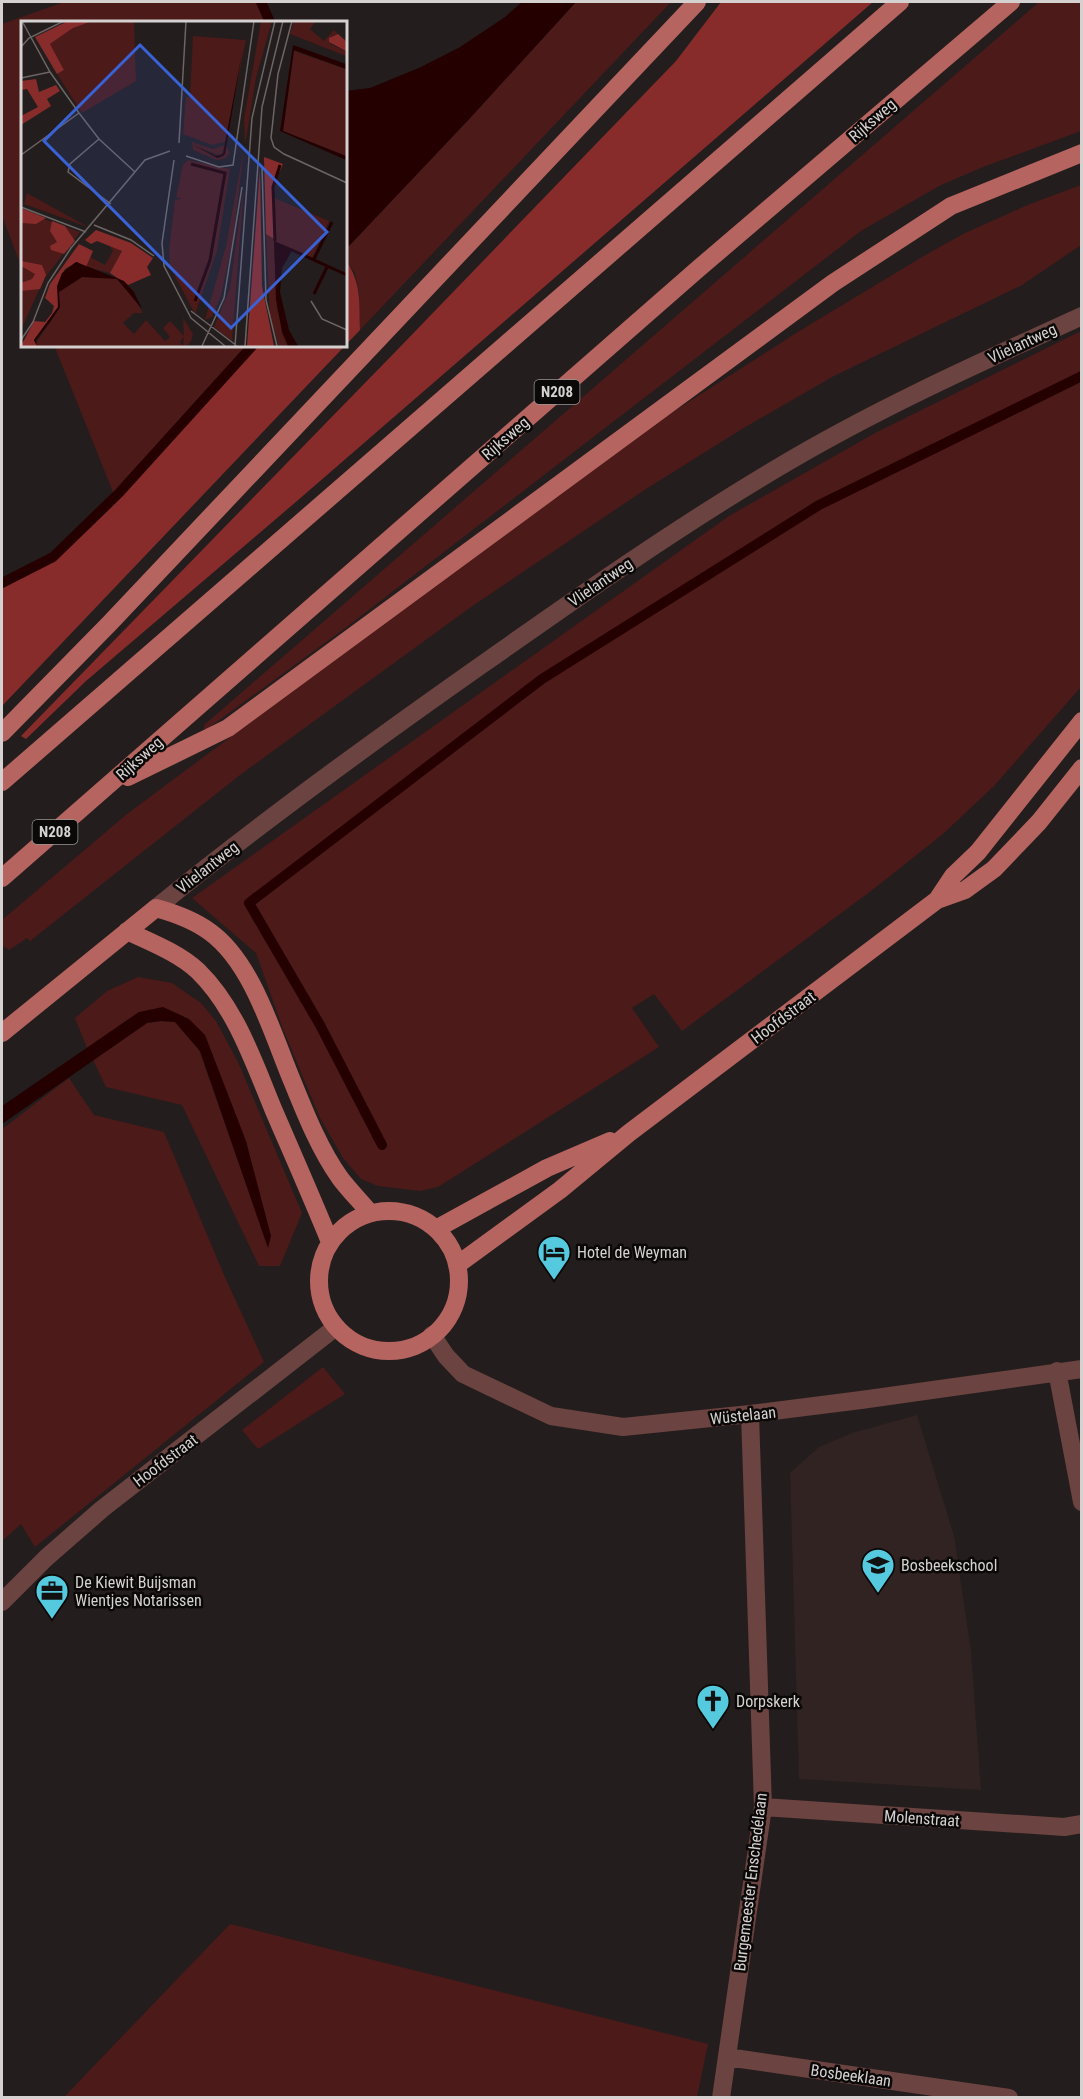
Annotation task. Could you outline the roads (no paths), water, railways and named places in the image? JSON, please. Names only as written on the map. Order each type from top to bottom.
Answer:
[{"type":"main road","points":[[2,733],[109,624],[697,2]]},
{"type":"main road","points":[[2,782],[900,2]]},
{"type":"main road","name":"Rijksweg","points":[[2,878],[689,277],[1011,2]]},
{"type":"main road","name":"N208","points":[[108,787],[228,728],[843,276],[951,206],[1082,153]]},
{"type":"main road","name":"Hoofdstraat","points":[[937,900],[953,876],[978,852],[1082,721]]},
{"type":"main road","name":"Hoofdstraat","points":[[457,1265],[560,1190],[629,1133],[937,900],[965,890],[994,869],[1039,822],[1082,768]]},
{"type":"main road","name":"Vlielantweg","points":[[2,1033],[156,908],[177,914],[209,932],[223,944],[244,971],[263,1009],[293,1085],[322,1146],[339,1176],[369,1213]]},
{"type":"main road","points":[[127,931],[167,950],[197,970],[230,1012],[249,1050],[330,1242]]},
{"type":"main road","name":"Hoofdstraat","points":[[436,1229],[547,1168],[629,1133]]},
{"type":"main road","points":[[393,1211],[404,1212],[436,1229],[449,1246],[457,1265],[460,1282],[457,1304],[432,1335],[414,1347],[387,1350],[362,1346],[336,1327],[323,1305],[318,1278],[321,1259],[330,1242],[347,1224],[369,1213],[393,1211]]},
{"type":"street","name":"Vlielantweg","points":[[156,908],[195,875],[369,744],[575,599],[671,535],[780,466],[898,402],[1082,316]]},
{"type":"street","name":"Hoofdstraat","points":[[2,1602],[46,1558],[102,1509],[336,1327]]},
{"type":"street","name":"Wüstelaan","points":[[432,1335],[446,1356],[463,1374],[551,1416],[623,1427],[861,1400],[1082,1369]]},
{"type":"street","points":[[1057,1371],[1082,1502]]},
{"type":"street","name":"Burgemeester Enschedélaan","points":[[721,2097],[763,1807],[750,1414]]},
{"type":"street","name":"Molenstraat","points":[[763,1807],[1064,1827],[1082,1824]]},
{"type":"street","name":"Bosbeeklaan","points":[[727,2057],[1010,2097]]},
{"type":"waterway","points":[[261,2],[270,21]]},
{"type":"waterway","points":[[2,583],[53,557],[119,493],[252,346]]},
{"type":"waterway","points":[[382,1145],[320,1025],[249,903],[542,679],[819,505],[1082,376]]},
{"type":"place","name":"Hotel de Weyman","points":[[554,1281]]},
{"type":"place","name":"Bosbeekschool","points":[[878,1594]]},
{"type":"place","name":"De Kiewit Buijsman Wientjes Notarissen","points":[[52,1620]]},
{"type":"place","name":"Dorpskerk","points":[[713,1730]]}]
